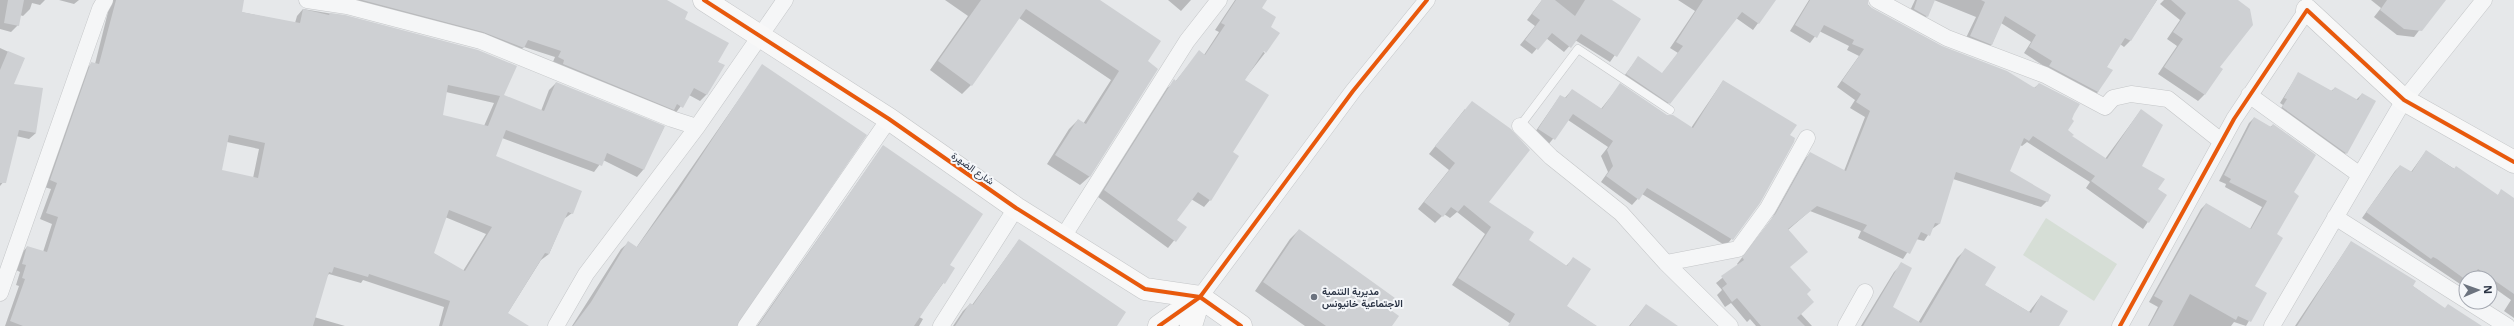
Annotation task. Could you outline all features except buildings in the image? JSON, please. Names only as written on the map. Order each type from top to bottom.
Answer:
[{"type":"street","points":[[0,293],[100,9],[105,0]]},
{"type":"street","points":[[308,0],[347,6],[481,41],[672,119],[697,127]]},
{"type":"street","name":"شارع الضهرة","points":[[704,0],[889,119],[1016,208],[1145,289],[1200,297],[1241,326]]},
{"type":"street","points":[[556,326],[586,274],[697,127],[785,0]]},
{"type":"street","points":[[1063,237],[1187,41],[1219,0]]},
{"type":"street","points":[[1159,326],[1200,297],[1353,91],[1427,0]]},
{"type":"street","points":[[1877,0],[1947,38],[2045,75],[2105,107],[2113,98],[2131,94],[2168,98],[2221,141]]},
{"type":"street","points":[[2275,325],[2335,217],[2404,100],[2484,0]]},
{"type":"street","points":[[2120,326],[2221,141],[2249,95],[2307,10],[2404,100],[2514,162]]},
{"type":"street","points":[[2249,95],[2360,175]]},
{"type":"street","points":[[746,326],[889,119]]},
{"type":"street","points":[[1520,126],[1551,157],[1621,213],[1666,264],[1730,326]]},
{"type":"street","points":[[1666,264],[1738,249],[1768,208],[1807,138]]},
{"type":"street","points":[[941,326],[1016,208]]},
{"type":"street","points":[[2335,217],[2458,295]]},
{"type":"street","points":[[1846,326],[1865,292]]},
{"type":"street","points":[[1191,326],[1200,297]]},
{"type":"street","points":[[2482,310],[2507,326]]},
{"type":"lane","points":[[1520,126],[1578,49],[1670,110]]},
{"type":"shaded area","points":[[2046,218],[2117,264],[2094,301],[2023,255]]},
{"type":"cycle path","points":[[704,0],[889,119],[1016,208],[1145,289],[1200,297],[1241,326]]},
{"type":"cycle path","points":[[1159,326],[1200,297],[1353,91],[1427,0]]},
{"type":"cycle path","points":[[2120,326],[2234,119],[2307,10],[2404,100],[2514,162]]},
{"type":"place","name":"مديرية التنمية الاجتماعية خانيونس","points":[[1314,297]]}]
